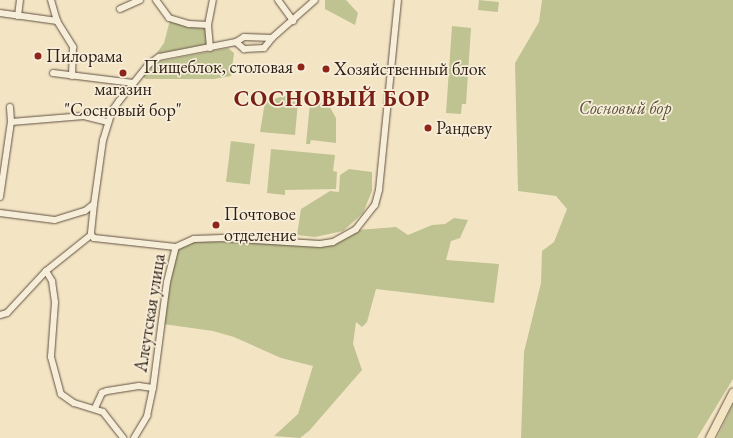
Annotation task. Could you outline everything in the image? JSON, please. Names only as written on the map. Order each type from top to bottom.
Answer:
[{"type":"main road","points":[[707,438],[733,393]]},
{"type":"main road","points":[[710,438],[716,424]]},
{"type":"street","points":[[18,16],[20,0]]},
{"type":"street","points":[[51,0],[57,22],[75,53],[72,76]]},
{"type":"street","points":[[120,9],[140,0]]},
{"type":"street","points":[[156,0],[169,18],[189,24],[208,25]]},
{"type":"street","points":[[210,48],[208,25],[213,0]]},
{"type":"street","points":[[278,0],[294,20]]},
{"type":"street","points":[[236,42],[244,49],[260,50],[268,46],[272,38],[315,0]]},
{"type":"street","points":[[176,247],[194,239],[222,238],[320,244],[333,242],[356,229],[365,221],[375,206],[379,190],[398,0]]},
{"type":"street","points":[[0,13],[57,22]]},
{"type":"street","points":[[0,315],[7,313],[46,271],[91,235],[94,204],[108,122],[112,111],[149,64],[159,57],[236,42],[250,36],[272,38]]},
{"type":"street","points":[[53,73],[133,83]]},
{"type":"street","points":[[0,197],[11,122],[10,107]]},
{"type":"street","points":[[11,122],[84,116],[108,122]]},
{"type":"street","points":[[0,213],[55,220],[85,211],[94,204]]},
{"type":"street","name":"Алеутская улица","points":[[91,235],[98,240],[176,247],[167,282],[153,388],[147,416],[134,438]]},
{"type":"street","points":[[46,271],[52,281],[55,302],[51,357],[61,394],[74,403],[95,408],[110,419],[122,438]]},
{"type":"street","name":"Алеутская улица","points":[[95,408],[102,393],[106,391],[139,386],[153,388]]},
{"type":"green space","points":[[325,0],[346,0],[358,13],[355,25],[325,9]]},
{"type":"green space","points":[[479,0],[499,2],[498,12],[478,10]]},
{"type":"green space","name":"Сосновый бор","points":[[542,0],[733,0],[733,379],[697,438],[521,438],[524,352],[541,283],[542,251],[554,242],[567,209],[556,196],[518,191],[515,63],[539,22]]},
{"type":"green space","points":[[170,20],[206,26],[207,44],[156,54],[164,43]]},
{"type":"green space","points":[[452,26],[471,28],[466,104],[462,104],[461,114],[446,113]]},
{"type":"green space","points":[[228,48],[234,53],[231,76],[214,79],[146,79],[143,77],[151,67],[161,61]]},
{"type":"green space","points":[[286,96],[286,101],[298,102],[295,135],[260,132],[265,102]]},
{"type":"green space","points":[[310,103],[328,104],[336,118],[336,143],[311,140],[310,144],[306,144]]},
{"type":"green space","points":[[231,141],[255,144],[250,185],[226,182]]},
{"type":"green space","points":[[271,149],[335,155],[333,171],[337,172],[336,189],[285,190],[285,195],[267,193]]},
{"type":"green space","points":[[349,169],[372,172],[372,191],[363,213],[343,231],[315,237],[297,235],[301,209],[330,191],[339,192],[340,175]]},
{"type":"green space","points":[[454,218],[468,220],[460,238],[451,241],[446,260],[499,264],[494,303],[376,289],[367,322],[362,327],[356,322],[353,344],[362,370],[309,431],[300,438],[274,436],[298,414],[313,366],[281,358],[234,337],[213,331],[163,324],[177,248],[194,241],[320,245],[357,230],[396,227],[408,235],[432,225],[445,224]]},
{"type":"green space","points":[[733,404],[733,438],[717,438]]},
{"type":"place","name":"Пилорама","points":[[38,56]]},
{"type":"place","name":"Пищеблок, столовая","points":[[301,67]]},
{"type":"place","name":"Хозяйственный блок","points":[[326,69]]},
{"type":"place","name":"магазин \"Сосновый бор\"","points":[[123,73]]},
{"type":"place","name":"Рандеву","points":[[428,128]]},
{"type":"place","name":"Почтовое отделение","points":[[216,225]]},
{"type":"district","name":"СОСНОВЫЙ БОР","points":[[332,99]]}]
